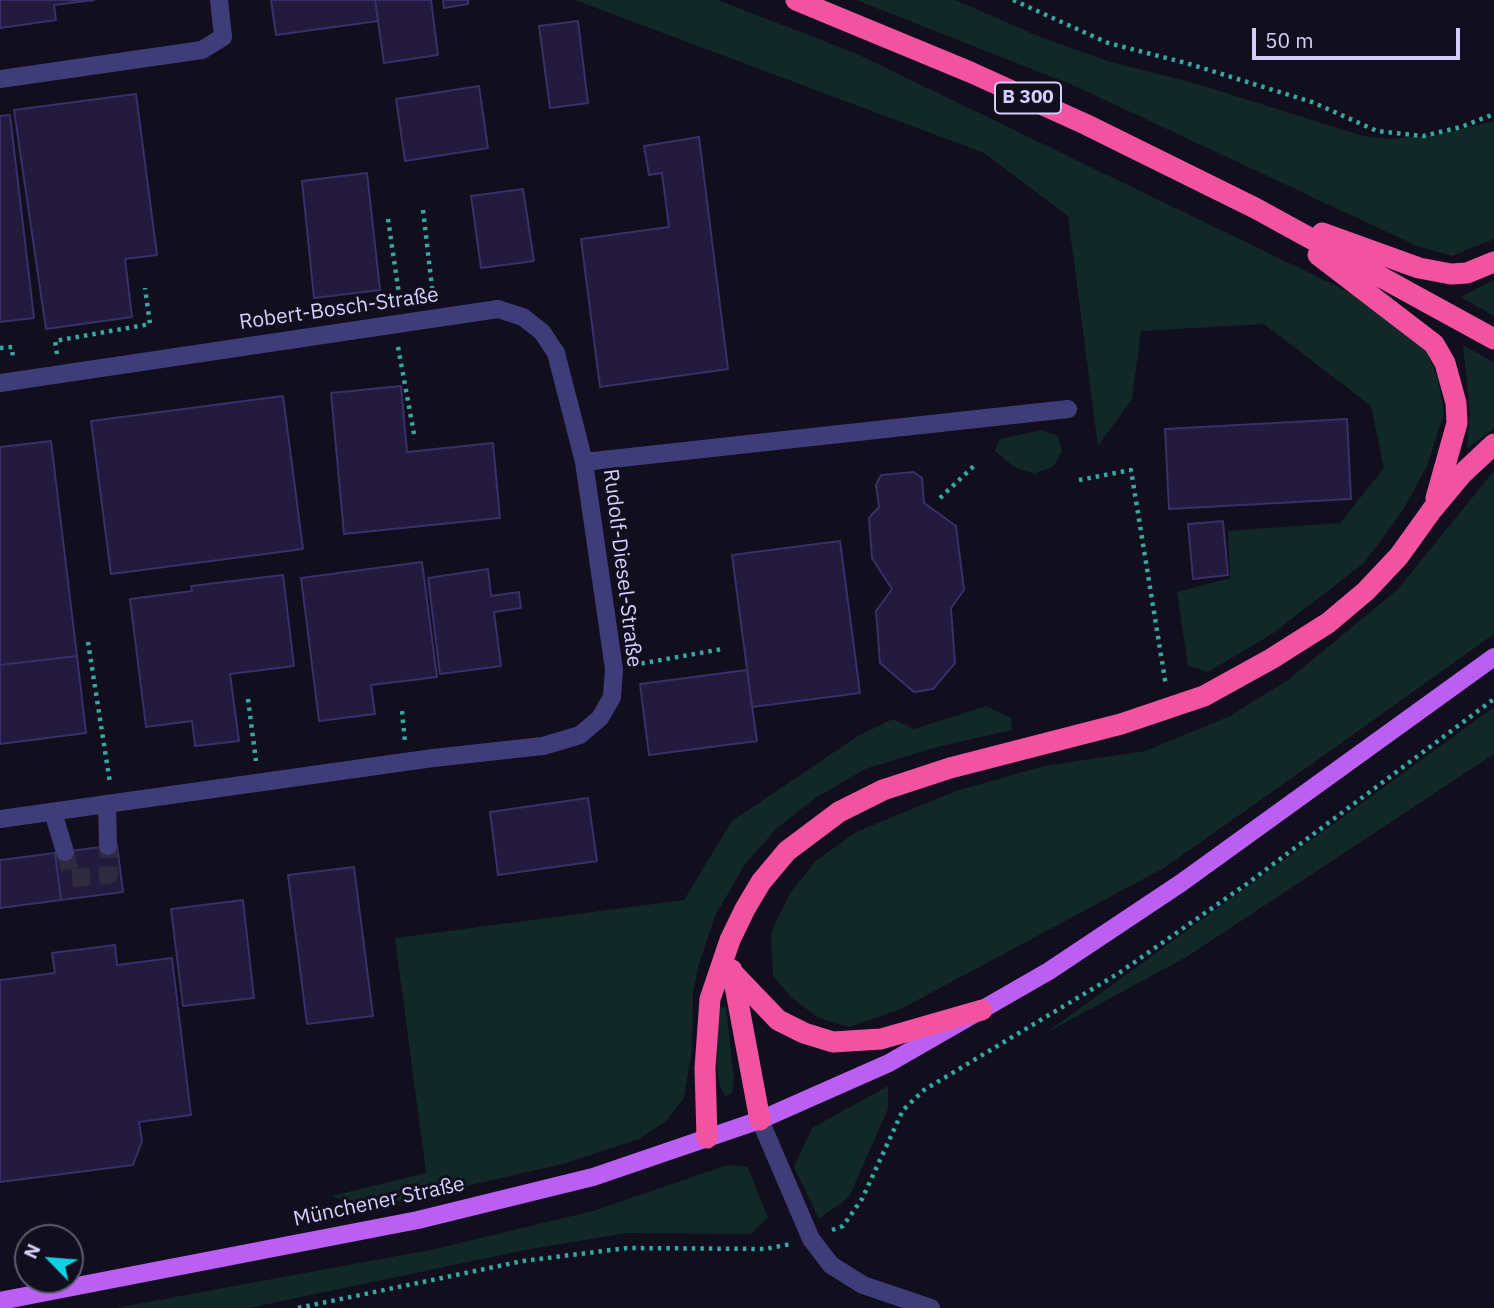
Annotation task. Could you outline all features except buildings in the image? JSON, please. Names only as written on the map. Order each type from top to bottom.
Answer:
[{"type":"highway","name":"B 300","points":[[796,0],[970,72],[1085,124],[1255,208],[1494,339]]},
{"type":"highway","points":[[1255,208],[1419,268],[1451,274],[1467,273],[1494,262]]},
{"type":"highway","points":[[1255,208],[1398,314],[1434,344],[1445,363],[1456,403],[1457,423],[1432,510]]},
{"type":"highway","points":[[706,1138],[705,1068],[710,999],[730,940],[761,882],[787,852],[839,812],[883,790],[950,768],[1121,724],[1204,696],[1328,624],[1366,591],[1399,556],[1432,510],[1494,444]]},
{"type":"highway","points":[[730,940],[733,972],[760,1120]]},
{"type":"highway","points":[[733,972],[778,1020],[804,1033],[833,1042],[881,1039],[982,1010]]},
{"type":"main road","name":"Münchener Straße","points":[[0,1301],[418,1220],[593,1177],[760,1120],[889,1063],[1049,971],[1181,883],[1494,657]]},
{"type":"street","points":[[0,79],[202,50],[223,37],[219,0]]},
{"type":"street","name":"Robert-Bosch-Straße","points":[[0,383],[498,309],[523,317],[542,332],[556,353],[584,462]]},
{"type":"street","name":"Rudolf-Diesel-Straße","points":[[0,819],[543,746],[580,735],[600,718],[612,697],[614,669],[584,462],[1068,409]]},
{"type":"street","points":[[108,846],[110,804]]},
{"type":"street","points":[[53,812],[65,852]]},
{"type":"street","points":[[760,1120],[811,1239],[831,1265],[863,1285],[931,1308]]},
{"type":"path","points":[[1013,0],[1108,43],[1186,63],[1311,102],[1377,131],[1423,136],[1461,127],[1494,114]]},
{"type":"path","points":[[423,210],[436,318]]},
{"type":"path","points":[[388,219],[398,323],[415,439]]},
{"type":"path","points":[[60,374],[55,341],[150,324],[145,288]]},
{"type":"path","points":[[940,498],[976,464]]},
{"type":"path","points":[[1079,480],[1131,470],[1170,708]]},
{"type":"path","points":[[88,642],[110,804]]},
{"type":"path","points":[[614,669],[722,649]]},
{"type":"path","points":[[248,699],[258,783]]},
{"type":"green space","points":[[575,0],[718,0],[855,53],[1353,294],[1425,348],[1438,378],[1444,413],[1427,466],[1403,510],[1364,563],[1272,634],[1208,672],[1188,666],[1177,592],[1230,578],[1228,531],[1340,523],[1384,468],[1371,406],[1264,324],[1141,331],[1132,399],[1098,446],[1068,216],[984,153]]},
{"type":"green space","points":[[856,0],[956,0],[1040,37],[1111,62],[1194,83],[1363,136],[1389,139],[1434,135],[1494,121],[1494,239],[1452,256],[1417,246],[1075,86]]},
{"type":"green space","points":[[1494,280],[1494,316],[1461,297]]},
{"type":"green space","points":[[1463,345],[1494,362],[1494,428],[1467,449],[1470,413]]},
{"type":"green space","points":[[1042,430],[1058,436],[1062,452],[1054,466],[1035,474],[1014,467],[995,451],[1000,439]]},
{"type":"green space","points":[[1494,471],[1494,634],[1164,868],[899,1010],[849,1027],[819,1018],[792,998],[773,976],[771,933],[790,893],[816,861],[856,832],[956,791],[1044,766],[1145,751],[1230,716],[1288,680],[1397,590]]},
{"type":"green space","points":[[986,706],[1011,718],[1012,730],[937,747],[865,769],[814,799],[777,828],[745,864],[715,916],[699,964],[693,992],[692,1050],[684,1098],[666,1121],[639,1139],[563,1164],[365,1209],[331,1196],[426,1173],[395,938],[684,900],[732,821],[858,736],[893,719],[914,729]]},
{"type":"green space","points":[[1494,707],[1494,754],[1188,956],[1046,1033]]},
{"type":"green space","points":[[726,1007],[734,1080],[732,1093],[726,1096],[720,1087],[717,1066],[718,1008]]},
{"type":"green space","points":[[888,1086],[888,1109],[849,1197],[819,1219],[794,1167],[812,1128]]},
{"type":"green space","points":[[727,1165],[748,1167],[768,1218],[750,1234],[627,1233],[525,1250],[249,1308],[115,1308],[435,1249],[593,1211]]},
{"type":"tunnel","points":[[65,852],[72,878],[109,875],[108,846]]}]
